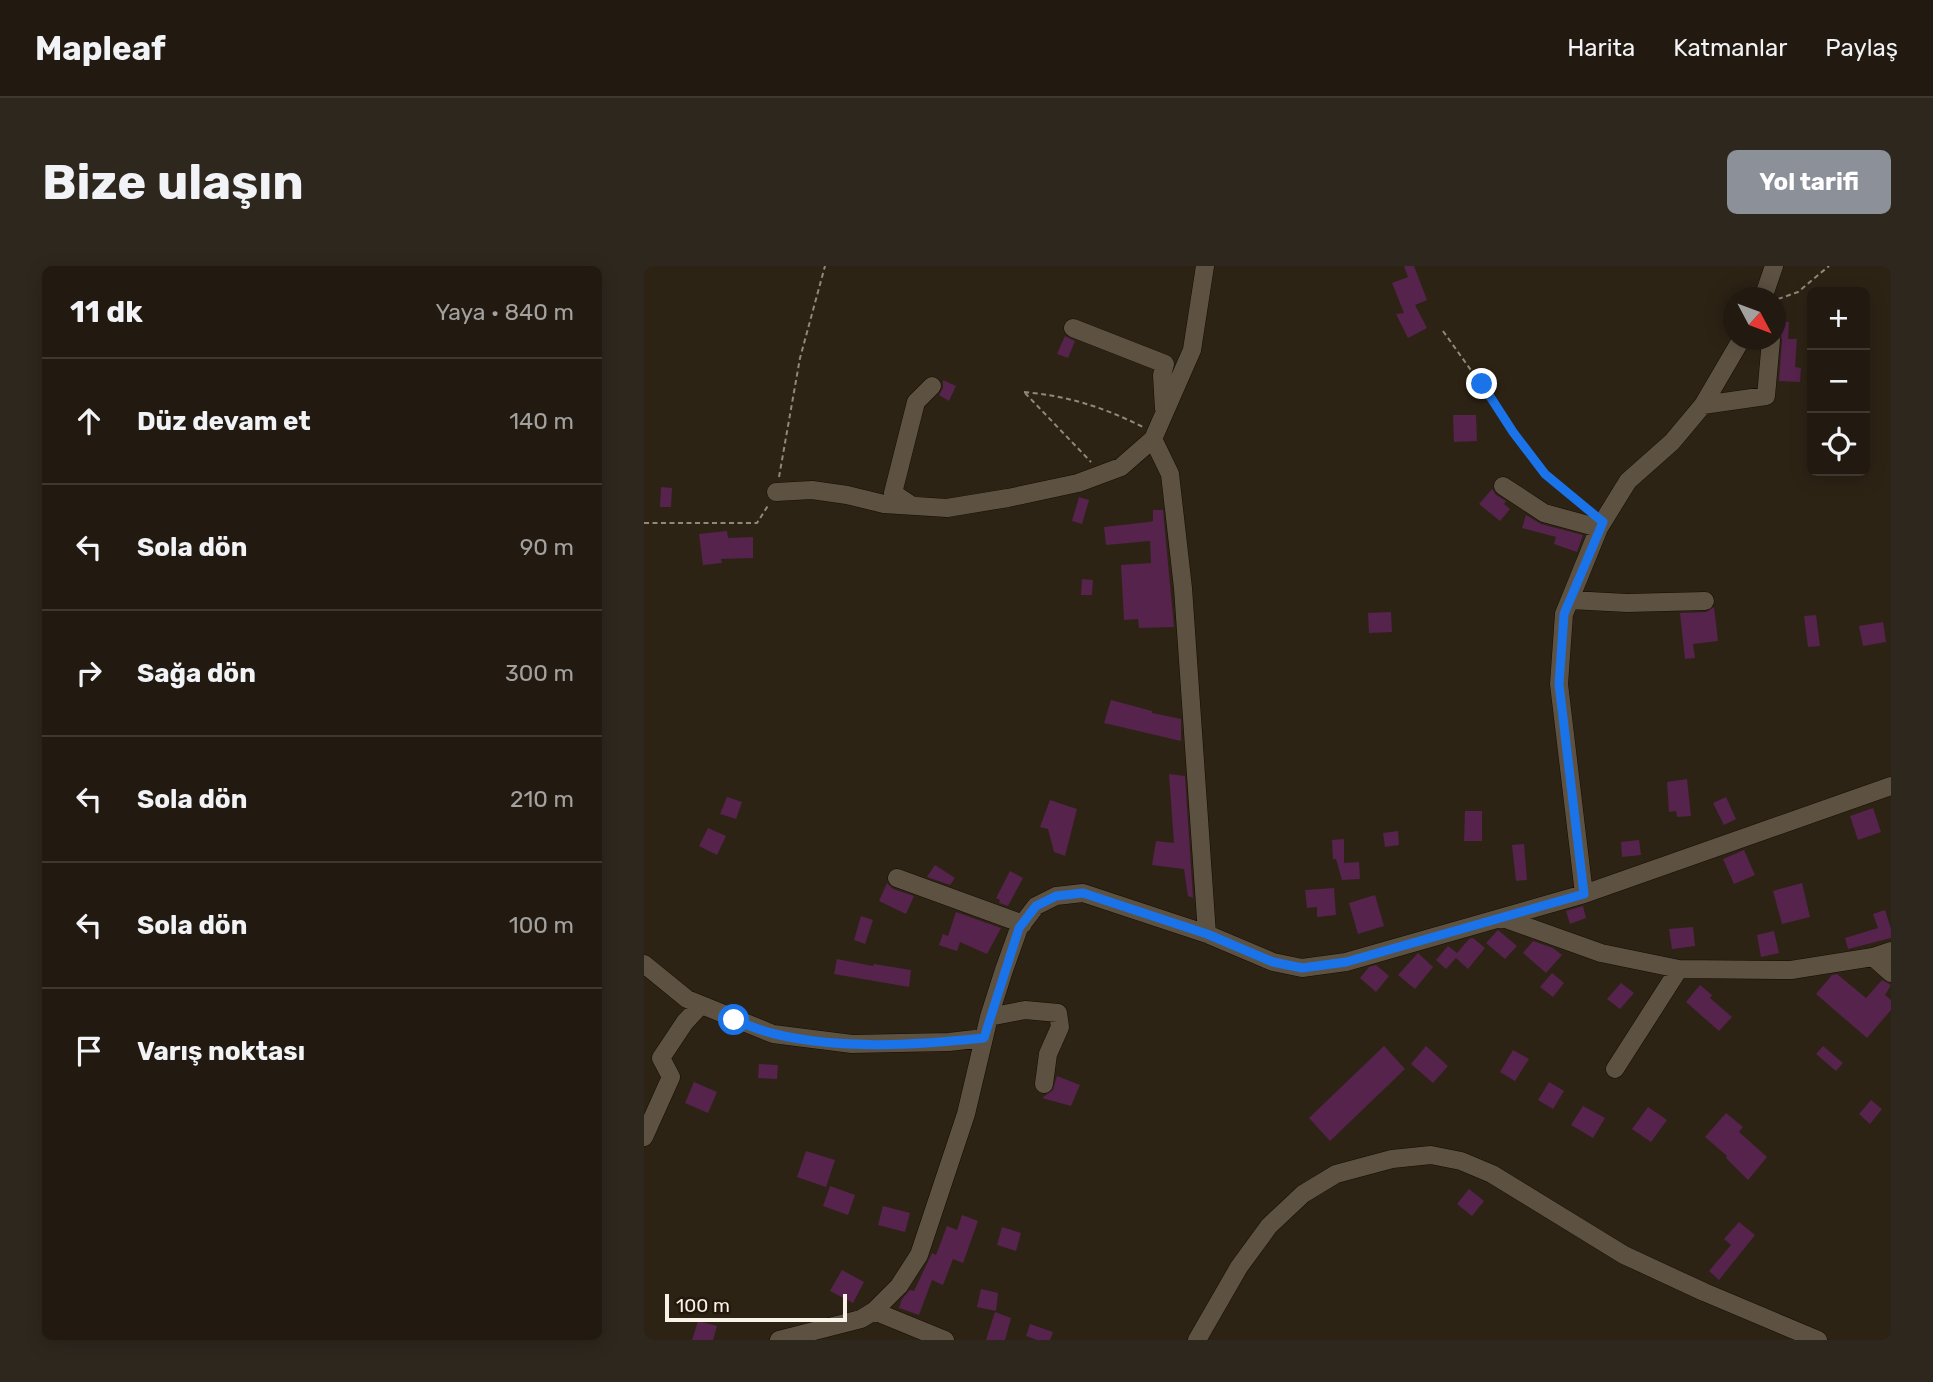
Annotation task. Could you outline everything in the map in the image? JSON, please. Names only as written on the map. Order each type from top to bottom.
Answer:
[{"type":"street","points":[[776,492],[811,490],[884,504],[947,508],[1078,483],[1121,467],[1154,436],[1192,350],[1205,266]]},
{"type":"street","points":[[1767,287],[1774,266]]},
{"type":"street","points":[[1073,328],[1165,364],[1162,375],[1165,413]]},
{"type":"street","points":[[1584,894],[1559,684],[1564,614],[1601,525],[1628,481],[1672,442],[1703,405],[1735,350]]},
{"type":"street","points":[[1703,405],[1766,396],[1770,350]]},
{"type":"street","points":[[914,507],[893,493],[916,401],[932,386]]},
{"type":"street","points":[[1154,436],[1170,474],[1183,588],[1207,934]]},
{"type":"street","points":[[1503,486],[1544,513],[1601,525]]},
{"type":"street","points":[[1570,600],[1627,603],[1704,601]]},
{"type":"street","points":[[779,1340],[861,1319],[874,1311],[898,1286],[919,1255],[967,1114],[989,1017],[1023,924],[1036,906],[1056,896],[1083,893],[1207,934],[1273,962],[1302,968],[1346,962],[1584,894],[1891,786]]},
{"type":"street","points":[[897,878],[1023,924]]},
{"type":"street","points":[[1503,918],[1601,953],[1679,969],[1791,970],[1873,957],[1891,951]]},
{"type":"street","points":[[1873,957],[1891,973]]},
{"type":"street","points":[[644,964],[687,999],[773,1034],[852,1044],[950,1042],[984,1038]]},
{"type":"street","points":[[1615,1069],[1679,969]]},
{"type":"street","points":[[644,1137],[671,1076],[661,1058],[685,1022],[701,1005]]},
{"type":"street","points":[[989,1017],[1025,1010],[1058,1013],[1060,1027],[1048,1054],[1044,1084]]},
{"type":"street","points":[[1197,1340],[1238,1267],[1269,1226],[1303,1194],[1336,1174],[1392,1159],[1431,1155],[1461,1161],[1492,1174],[1625,1255],[1818,1340]]},
{"type":"street","points":[[874,1311],[945,1340]]},
{"type":"path","points":[[644,523],[757,523],[776,492],[800,358],[825,266]]},
{"type":"path","points":[[1786,296],[1798,292],[1829,266]]},
{"type":"path","points":[[1443,331],[1545,474],[1601,525]]},
{"type":"path","points":[[1103,474],[1024,392],[1054,394],[1107,409],[1154,436]]},
{"type":"building","points":[[1404,266],[1414,266],[1427,300],[1415,305],[1427,328],[1408,338],[1396,314],[1404,313],[1392,283],[1408,277]]},
{"type":"building","points":[[1786,322],[1789,322],[1788,339],[1797,339],[1795,367],[1801,368],[1800,382],[1779,381],[1781,350],[1786,350]]},
{"type":"building","points":[[1065,336],[1075,341],[1068,358],[1057,354]]},
{"type":"building","points":[[943,380],[956,386],[949,401],[939,395]]},
{"type":"building","points":[[1453,415],[1476,415],[1477,441],[1454,442]]},
{"type":"building","points":[[661,487],[672,488],[671,507],[660,507]]},
{"type":"building","points":[[1492,489],[1506,501],[1504,504],[1510,509],[1500,521],[1479,504]]},
{"type":"building","points":[[1079,497],[1089,500],[1082,524],[1072,521]]},
{"type":"building","points":[[1153,510],[1163,510],[1174,627],[1139,628],[1138,619],[1124,620],[1121,565],[1151,563],[1150,541],[1106,545],[1104,527],[1153,521]]},
{"type":"building","points":[[1526,515],[1541,524],[1583,535],[1577,552],[1554,544],[1556,537],[1522,528]]},
{"type":"building","points":[[727,531],[728,538],[753,537],[753,558],[721,559],[722,563],[703,565],[699,534]]},
{"type":"building","points":[[1082,579],[1093,580],[1092,595],[1081,595]]},
{"type":"building","points":[[1714,607],[1718,641],[1693,644],[1695,658],[1685,659],[1680,613],[1706,612]]},
{"type":"building","points":[[1391,612],[1392,632],[1369,633],[1368,613]]},
{"type":"building","points":[[1816,615],[1820,646],[1808,647],[1804,616]]},
{"type":"building","points":[[1883,622],[1886,642],[1863,646],[1859,626]]},
{"type":"building","points":[[1111,700],[1181,719],[1181,741],[1104,723]]},
{"type":"building","points":[[1169,774],[1185,776],[1193,898],[1188,896],[1184,869],[1152,865],[1156,841],[1174,843]]},
{"type":"building","points":[[1687,779],[1691,816],[1677,817],[1676,811],[1669,812],[1667,782]]},
{"type":"building","points":[[727,797],[742,802],[736,819],[720,814]]},
{"type":"building","points":[[1726,797],[1736,819],[1724,825],[1713,803]]},
{"type":"building","points":[[1050,800],[1077,809],[1065,856],[1054,852],[1048,829],[1040,827]]},
{"type":"building","points":[[1873,808],[1881,832],[1858,840],[1850,816]]},
{"type":"building","points":[[1465,811],[1482,811],[1482,841],[1464,841]]},
{"type":"building","points":[[708,828],[726,836],[717,855],[699,846]]},
{"type":"building","points":[[1398,831],[1399,845],[1385,847],[1383,833]]},
{"type":"building","points":[[1344,839],[1344,863],[1359,862],[1360,879],[1342,880],[1336,859],[1333,859],[1332,840]]},
{"type":"building","points":[[1639,840],[1641,855],[1622,857],[1621,842]]},
{"type":"building","points":[[1524,844],[1527,880],[1516,881],[1512,845]]},
{"type":"building","points":[[1744,850],[1755,875],[1734,884],[1723,859]]},
{"type":"building","points":[[935,865],[955,878],[950,885],[927,877]]},
{"type":"building","points":[[1010,871],[1023,878],[1008,906],[999,903],[1000,900],[996,898]]},
{"type":"building","points":[[887,883],[893,889],[914,896],[906,914],[879,901]]},
{"type":"building","points":[[1802,883],[1810,917],[1782,924],[1773,891]]},
{"type":"building","points":[[1334,888],[1336,915],[1317,917],[1317,907],[1307,908],[1305,890]]},
{"type":"building","points":[[1375,895],[1384,926],[1358,934],[1349,903]]},
{"type":"building","points":[[1583,906],[1586,918],[1570,924],[1566,911]]},
{"type":"building","points":[[1885,910],[1891,938],[1848,949],[1845,938],[1878,928],[1873,914]]},
{"type":"building","points":[[956,912],[1001,928],[987,954],[960,942],[957,951],[939,945],[943,934],[948,936]]},
{"type":"building","points":[[861,916],[873,920],[865,944],[854,940]]},
{"type":"building","points":[[1693,927],[1695,946],[1672,949],[1669,929]]},
{"type":"building","points":[[1498,930],[1517,946],[1505,959],[1486,943]]},
{"type":"building","points":[[1774,931],[1779,953],[1761,957],[1757,935]]},
{"type":"building","points":[[1473,938],[1485,948],[1468,969],[1456,958],[1446,969],[1436,960],[1448,946],[1457,953]]},
{"type":"building","points":[[1533,941],[1553,948],[1562,955],[1546,973],[1523,953]]},
{"type":"building","points":[[1418,953],[1433,967],[1415,989],[1398,975]]},
{"type":"building","points":[[837,959],[911,970],[909,987],[834,974]]},
{"type":"building","points":[[1376,965],[1389,976],[1376,992],[1360,978],[1369,967]]},
{"type":"building","points":[[1552,973],[1564,983],[1553,997],[1540,987]]},
{"type":"building","points":[[1837,974],[1866,998],[1882,980],[1891,985],[1885,995],[1891,1000],[1891,1010],[1867,1038],[1816,994],[1832,975]]},
{"type":"building","points":[[1621,983],[1634,993],[1620,1009],[1607,999]]},
{"type":"building","points":[[1700,985],[1712,995],[1710,998],[1732,1017],[1719,1031],[1686,1002]]},
{"type":"building","points":[[1384,1046],[1405,1069],[1330,1141],[1309,1118]]},
{"type":"building","points":[[1426,1046],[1448,1066],[1433,1083],[1411,1064]]},
{"type":"building","points":[[1823,1046],[1843,1063],[1836,1071],[1816,1054]]},
{"type":"building","points":[[1513,1050],[1529,1059],[1515,1081],[1500,1072]]},
{"type":"building","points":[[759,1064],[778,1065],[777,1079],[758,1078]]},
{"type":"building","points":[[1057,1076],[1080,1085],[1071,1106],[1042,1098],[1053,1090]]},
{"type":"building","points":[[694,1082],[717,1092],[708,1113],[685,1103]]},
{"type":"building","points":[[1549,1082],[1564,1091],[1553,1109],[1538,1100]]},
{"type":"building","points":[[1871,1100],[1882,1109],[1870,1124],[1859,1114]]},
{"type":"building","points":[[1583,1106],[1605,1118],[1593,1138],[1571,1125]]},
{"type":"building","points":[[1648,1107],[1667,1120],[1651,1142],[1632,1129]]},
{"type":"building","points":[[1726,1113],[1743,1127],[1739,1132],[1767,1157],[1748,1180],[1727,1156],[1705,1137]]},
{"type":"building","points":[[806,1151],[835,1160],[826,1187],[797,1177]]},
{"type":"building","points":[[830,1186],[855,1195],[848,1215],[823,1206]]},
{"type":"building","points":[[1469,1189],[1484,1201],[1472,1216],[1457,1204]]},
{"type":"building","points":[[883,1206],[910,1213],[905,1232],[878,1225]]},
{"type":"building","points":[[962,1215],[978,1221],[963,1263],[953,1259],[943,1285],[932,1280],[919,1315],[899,1308],[902,1299],[910,1290],[914,1291],[932,1253],[936,1255],[947,1226],[957,1230]]},
{"type":"building","points":[[1739,1222],[1755,1235],[1719,1280],[1709,1271],[1731,1245],[1724,1239]]},
{"type":"building","points":[[1002,1227],[1021,1233],[1016,1251],[997,1245]]},
{"type":"building","points":[[842,1270],[864,1282],[853,1303],[830,1291]]},
{"type":"building","points":[[981,1289],[998,1293],[996,1311],[977,1307]]},
{"type":"building","points":[[995,1312],[1011,1318],[1005,1340],[986,1340]]},
{"type":"building","points":[[698,1321],[717,1326],[713,1340],[692,1340]]},
{"type":"building","points":[[1030,1324],[1053,1332],[1050,1340],[1037,1340],[1026,1336]]},
{"type":"route","points":[[734,1020],[773,1034],[852,1044],[950,1042],[984,1038],[1019,928],[1036,906],[1056,896],[1083,893],[1207,934],[1273,962],[1302,968],[1346,962],[1584,894],[1559,684],[1564,614],[1603,522],[1545,474],[1513,432],[1482,384]]}]
